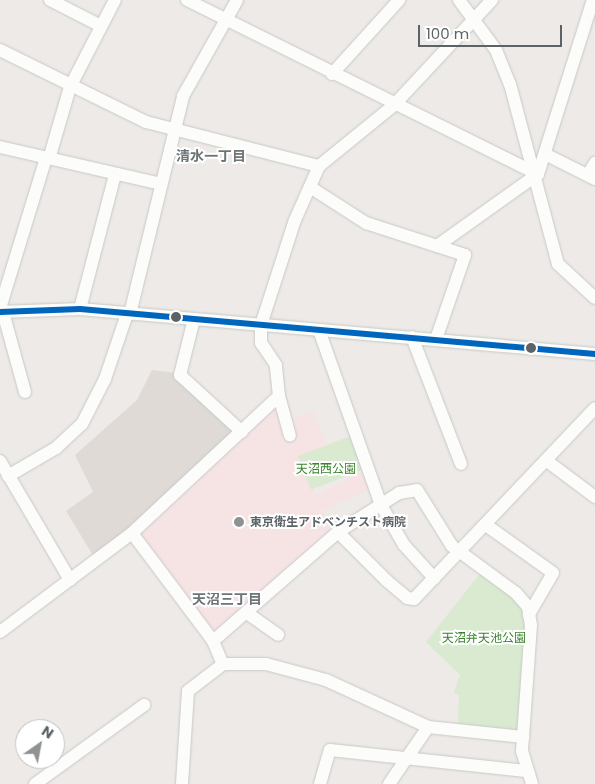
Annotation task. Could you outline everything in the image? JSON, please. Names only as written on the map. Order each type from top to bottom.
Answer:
[{"type":"street","points":[[50,0],[101,26]]},
{"type":"street","points":[[25,392],[1,305],[70,87],[115,0]]},
{"type":"street","points":[[187,0],[394,105],[538,174]]},
{"type":"street","points":[[8,476],[56,448],[82,424],[105,379],[128,314],[176,128],[193,72],[237,0]]},
{"type":"street","points":[[332,74],[399,0]]},
{"type":"street","points":[[459,0],[477,19],[505,72],[538,174],[558,264],[595,298]]},
{"type":"street","points":[[290,436],[279,396],[279,375],[261,343],[261,325],[319,166],[394,105],[477,19],[492,0]]},
{"type":"street","points":[[437,246],[538,174],[592,4],[580,0]]},
{"type":"street","points":[[0,50],[70,87],[146,122],[176,128],[319,166]]},
{"type":"street","points":[[0,146],[115,175],[161,184]]},
{"type":"street","points":[[545,154],[592,177],[595,163]]},
{"type":"street","points":[[80,309],[98,233],[115,175]]},
{"type":"street","points":[[310,187],[366,223],[464,255],[436,339]]},
{"type":"street","points":[[2,312],[80,309],[595,354]]},
{"type":"street","points":[[194,319],[180,375],[242,432]]},
{"type":"street","points":[[319,330],[381,505],[404,545],[434,578]]},
{"type":"street","points":[[412,337],[461,464]]},
{"type":"street","points":[[0,632],[132,533],[279,396]]},
{"type":"street","points":[[338,532],[407,598],[414,599],[594,413]]},
{"type":"street","points":[[0,461],[70,580]]},
{"type":"street","points":[[547,461],[595,497]]},
{"type":"street","points":[[213,641],[338,532],[399,493],[417,490],[459,552],[516,593],[529,614]]},
{"type":"street","points":[[486,525],[553,573],[529,614],[523,737],[526,771],[532,784]]},
{"type":"street","points":[[132,533],[213,641],[219,670]]},
{"type":"street","points":[[247,613],[278,636]]},
{"type":"street","points":[[182,784],[188,691],[219,670],[266,664],[326,680],[428,727],[523,737]]},
{"type":"street","points":[[36,784],[144,705]]},
{"type":"street","points":[[389,784],[428,727]]},
{"type":"street","points":[[320,784],[330,750],[405,760],[526,771]]},
{"type":"shaded area","points":[[152,370],[177,373],[231,429],[231,438],[130,530],[94,557],[66,511],[93,492],[75,455],[137,400]]},
{"type":"shaded area","name":"東京衛生アドベンチスト病院","points":[[276,405],[288,420],[314,411],[327,447],[301,460],[317,495],[366,469],[373,487],[323,511],[332,533],[215,636],[139,533]]},
{"type":"green space","name":"天沼西公園","points":[[353,435],[366,469],[311,490],[298,456]]},
{"type":"green space","name":"天沼弁天池公園","points":[[482,571],[501,584],[526,614],[519,732],[458,728],[459,695],[454,693],[460,675],[426,642]]},
{"type":"transit line","points":[[0,312],[80,309],[595,354]]},
{"type":"place","name":"東京衛生アドベンチスト病院","points":[[239,522]]},
{"type":"district","name":"清水一丁目","points":[[211,156]]},
{"type":"district","name":"天沼三丁目","points":[[227,599]]}]
